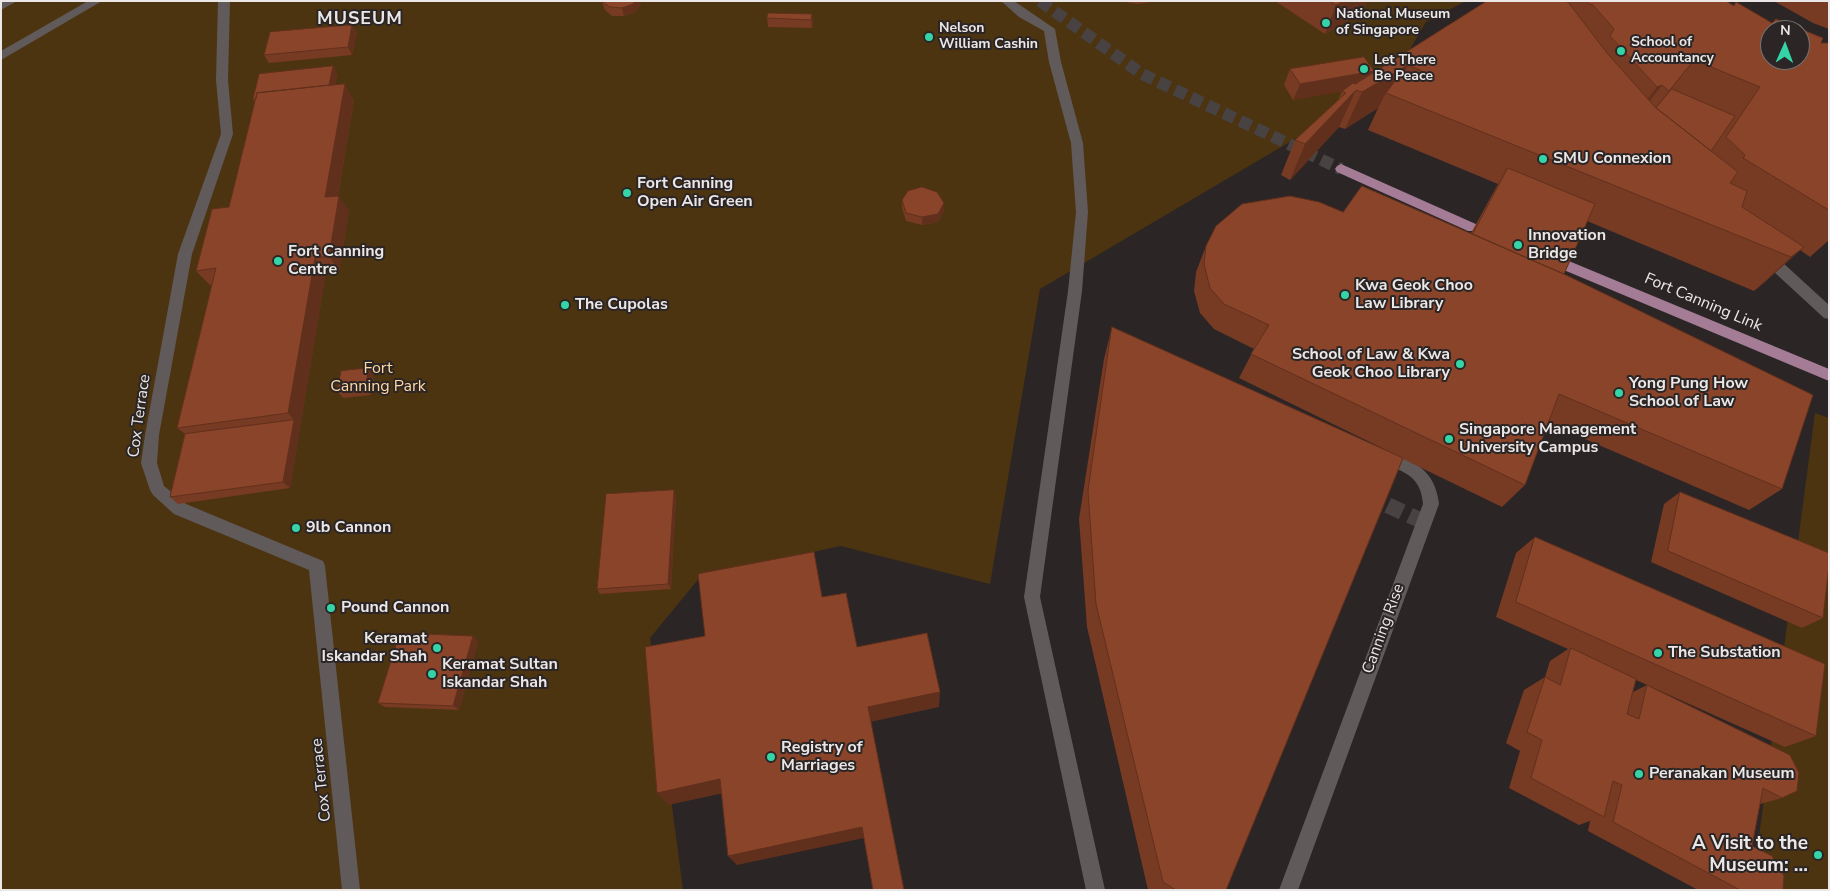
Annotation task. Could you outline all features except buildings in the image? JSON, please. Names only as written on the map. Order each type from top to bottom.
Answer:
[{"type":"main road","points":[[1341,169],[1473,228]]},
{"type":"main road","name":"Fort Canning Link","points":[[1564,264],[1829,375]]},
{"type":"street","points":[[1,7],[12,1]]},
{"type":"street","points":[[1,56],[97,1]]},
{"type":"street","name":"Cox Terrace","points":[[224,1],[222,80],[227,134],[185,254],[152,434],[149,464],[158,490],[180,509],[317,566],[351,890]]},
{"type":"street","points":[[1006,1],[1023,14],[1049,29],[1055,62],[1077,143],[1082,212],[1075,291],[1032,597],[1096,890]]},
{"type":"street","points":[[1757,248],[1829,314]]},
{"type":"street","name":"Canning Rise","points":[[1288,890],[1431,504],[1431,492],[1428,483],[1416,471],[1368,450]]},
{"type":"green space","name":"Fort Canning Park","points":[[1,1],[1466,1],[1426,22],[1390,83],[1040,289],[990,584],[841,546],[701,576],[650,638],[683,890],[1,890]]},
{"type":"green space","points":[[1815,413],[1829,418],[1829,890],[1752,890]]},
{"type":"tunnel","points":[[1040,1],[1142,74],[1341,169]]},
{"type":"tunnel","points":[[1366,495],[1424,522]]},
{"type":"place","name":"National Museum of Singapore","points":[[1326,23]]},
{"type":"place","name":"Nelson William Cashin","points":[[929,37]]},
{"type":"place","name":"School of Accountancy","points":[[1621,51]]},
{"type":"place","name":"Let There Be Peace","points":[[1364,69]]},
{"type":"place","name":"SMU Connexion","points":[[1543,159]]},
{"type":"place","name":"Fort Canning Open Air Green","points":[[627,193]]},
{"type":"place","name":"Innovation Bridge","points":[[1518,245]]},
{"type":"place","name":"Fort Canning Centre","points":[[278,261]]},
{"type":"place","name":"Kwa Geok Choo Law Library","points":[[1345,295]]},
{"type":"place","name":"The Cupolas","points":[[565,305]]},
{"type":"place","name":"School of Law & Kwa Geok Choo Library","points":[[1460,364]]},
{"type":"place","name":"Yong Pung How School of Law","points":[[1619,393]]},
{"type":"place","name":"Singapore Management University Campus","points":[[1449,439]]},
{"type":"place","name":"9lb Cannon","points":[[296,528]]},
{"type":"place","name":"Pound Cannon","points":[[331,608]]},
{"type":"place","name":"Keramat Iskandar Shah","points":[[437,648]]},
{"type":"place","name":"The Substation","points":[[1658,653]]},
{"type":"place","name":"Keramat Sultan Iskandar Shah","points":[[432,674]]},
{"type":"place","name":"Registry of Marriages","points":[[771,757]]},
{"type":"place","name":"Peranakan Museum","points":[[1639,774]]},
{"type":"place","name":"A Visit to the Museum: ...","points":[[1818,855]]},
{"type":"district","name":"MUSEUM","points":[[360,20]]}]
